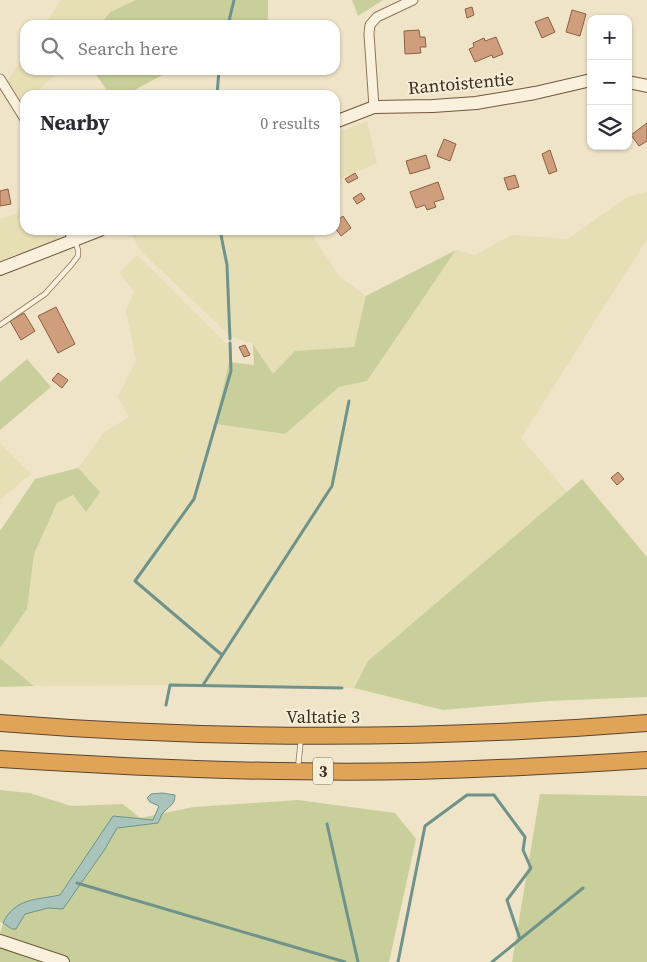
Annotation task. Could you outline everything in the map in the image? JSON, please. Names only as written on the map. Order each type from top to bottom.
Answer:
[{"type":"highway","name":"Valtatie 3","points":[[0,723],[144,733],[301,737],[546,731],[647,724]]},
{"type":"highway","name":"3","points":[[0,759],[140,767],[298,771],[417,771],[647,760]]},
{"type":"street","points":[[374,107],[370,25],[377,17],[413,0]]},
{"type":"street","points":[[0,79],[20,111]]},
{"type":"street","name":"Rantoistentie","points":[[340,120],[374,107],[476,103],[587,81]]},
{"type":"street","points":[[632,83],[647,86]]},
{"type":"street","points":[[0,269],[72,236]]},
{"type":"street","points":[[0,940],[63,962]]},
{"type":"lane","points":[[0,325],[45,294],[67,270],[78,256],[72,236]]},
{"type":"lane","points":[[298,771],[301,737]]},
{"type":"shaded area","points":[[61,0],[136,0],[110,12],[104,20],[47,20]]},
{"type":"shaded area","points":[[20,62],[20,75],[55,75],[39,90],[20,90],[20,99],[6,83]]},
{"type":"shaded area","points":[[367,121],[377,163],[340,179],[340,132]]},
{"type":"shaded area","points":[[647,192],[647,239],[521,438],[567,492],[368,661],[354,688],[203,685],[34,686],[0,658],[0,648],[27,609],[34,554],[57,503],[73,495],[85,512],[99,492],[78,468],[103,433],[129,417],[118,397],[136,360],[126,311],[134,291],[119,273],[137,255],[232,349],[215,424],[285,434],[339,387],[367,381],[456,250],[475,255],[512,235],[568,239],[627,197]]},
{"type":"shaded area","points":[[20,212],[20,235],[58,235],[57,240],[0,261],[0,219]]},
{"type":"shaded area","points":[[131,235],[312,235],[339,276],[366,296],[354,347],[295,351],[273,375],[253,344],[230,336],[142,252]]},
{"type":"shaded area","points":[[0,443],[31,474],[0,500]]},
{"type":"green space","points":[[136,0],[268,0],[268,20],[104,20],[110,12]]},
{"type":"green space","points":[[352,0],[383,0],[358,16]]},
{"type":"green space","points":[[96,75],[163,75],[134,90],[107,90]]},
{"type":"green space","points":[[456,250],[367,381],[339,387],[285,434],[215,424],[229,362],[254,365],[253,344],[273,374],[295,351],[354,347],[366,296]]},
{"type":"green space","points":[[27,359],[51,387],[0,430],[0,382]]},
{"type":"green space","points":[[78,468],[100,492],[86,512],[73,495],[57,503],[34,554],[27,609],[0,648],[0,531],[35,479]]},
{"type":"green space","points":[[582,479],[647,557],[647,697],[550,701],[443,710],[354,688],[368,661]]},
{"type":"green space","points":[[0,658],[34,686],[0,687]]},
{"type":"green space","points":[[0,790],[30,793],[71,806],[123,804],[140,818],[194,807],[298,800],[395,813],[416,839],[389,962],[0,962],[0,933],[3,923],[0,922]]},
{"type":"green space","points":[[540,794],[647,796],[647,962],[512,962]]},
{"type":"water","points":[[151,794],[175,795],[175,798],[172,805],[162,814],[158,823],[117,828],[105,849],[63,909],[48,908],[25,914],[16,929],[12,929],[3,923],[8,915],[20,904],[35,899],[60,895],[113,816],[153,820],[159,806],[150,802],[147,798]]},
{"type":"building","points":[[472,7],[474,15],[467,18],[465,9]]},
{"type":"building","points":[[572,10],[586,14],[580,36],[566,32]]},
{"type":"building","points":[[548,17],[555,32],[542,38],[535,22]]},
{"type":"building","points":[[419,30],[420,37],[425,37],[426,47],[420,47],[421,53],[405,54],[404,31]]},
{"type":"building","points":[[496,37],[503,54],[493,58],[492,55],[475,62],[469,49],[474,47],[473,43],[484,38],[485,41]]},
{"type":"building","points":[[647,123],[647,141],[639,146],[632,134]]},
{"type":"building","points":[[444,139],[456,144],[450,161],[437,156]]},
{"type":"building","points":[[550,150],[557,171],[549,174],[542,154]]},
{"type":"building","points":[[426,155],[430,168],[410,174],[406,161]]},
{"type":"building","points":[[355,173],[358,178],[348,183],[345,179]]},
{"type":"building","points":[[515,175],[519,187],[508,190],[504,178]]},
{"type":"building","points":[[438,182],[444,199],[434,202],[436,207],[427,210],[425,205],[416,208],[410,192]]},
{"type":"building","points":[[8,189],[11,204],[0,206],[0,191]]},
{"type":"building","points":[[361,193],[365,199],[357,204],[353,198]]},
{"type":"building","points":[[343,216],[351,228],[341,236],[340,235],[340,218]]},
{"type":"building","points":[[56,307],[75,344],[58,353],[38,316]]},
{"type":"building","points":[[24,313],[35,331],[21,340],[10,321]]},
{"type":"building","points":[[245,345],[250,355],[244,357],[239,347]]},
{"type":"building","points":[[58,373],[68,380],[62,388],[52,380]]},
{"type":"building","points":[[618,472],[624,479],[617,485],[611,478]]},
{"type":"waterway","points":[[229,20],[234,0]]},
{"type":"waterway","points":[[217,90],[219,75]]},
{"type":"waterway","points":[[221,235],[227,265],[230,339]]},
{"type":"waterway","points":[[222,655],[135,581],[194,499],[231,371],[230,343]]},
{"type":"waterway","points":[[203,685],[332,486],[349,401]]},
{"type":"waterway","points":[[166,705],[170,685],[342,688]]},
{"type":"waterway","points":[[398,962],[425,826],[467,795],[494,795],[525,837],[523,850],[531,868],[507,900],[520,939]]},
{"type":"waterway","points":[[327,824],[358,962]]},
{"type":"waterway","points":[[77,883],[345,962]]},
{"type":"waterway","points":[[492,962],[583,888]]}]
